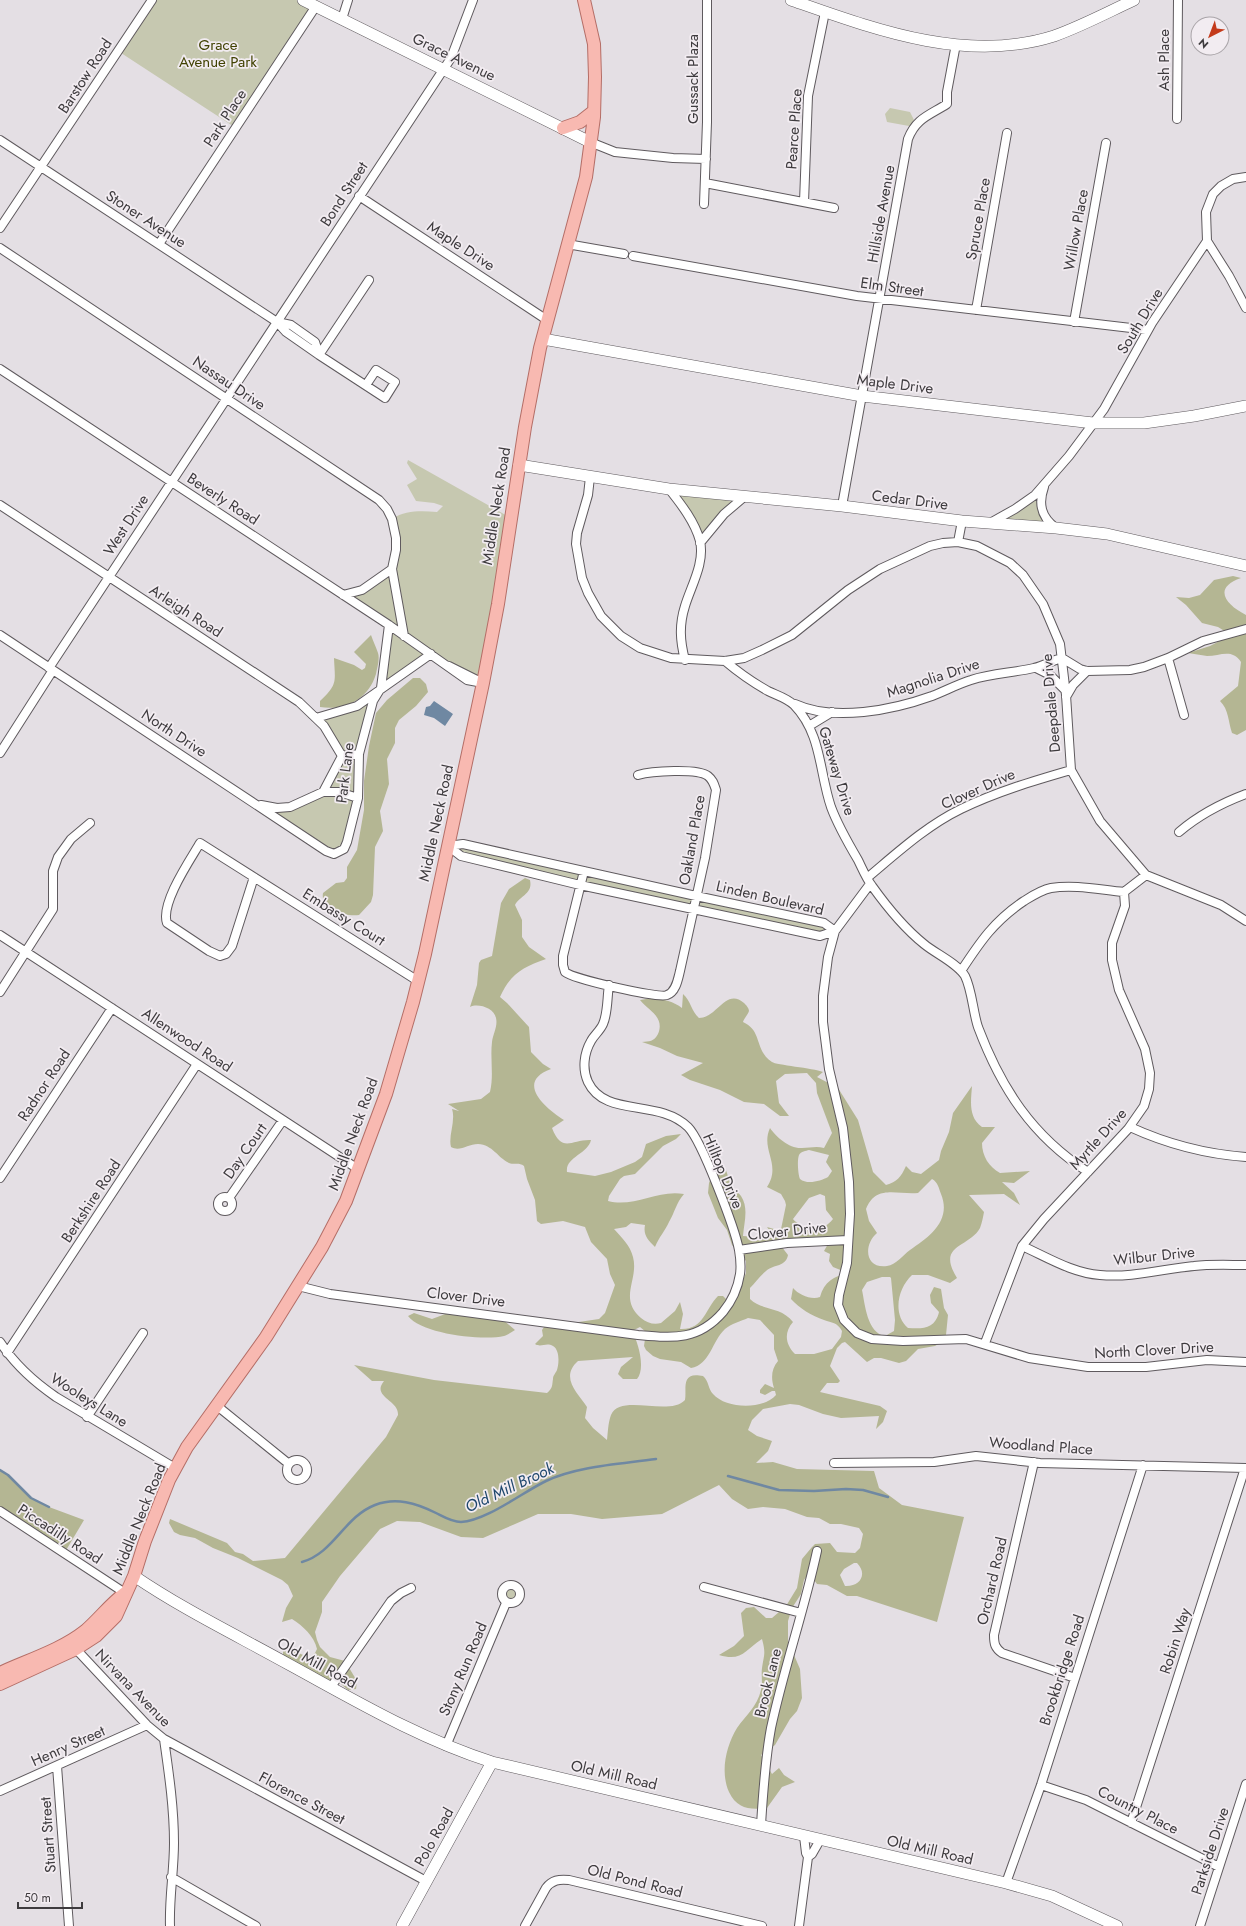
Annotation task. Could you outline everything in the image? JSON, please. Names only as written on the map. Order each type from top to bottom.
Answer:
[{"type":"main road","name":"Middle Neck Road","points":[[0,1684],[72,1645],[114,1601],[125,1593],[134,1576],[157,1508],[175,1468],[187,1447],[216,1405],[249,1363],[298,1286],[338,1218],[386,1094],[418,981],[483,683],[498,604],[519,464],[542,339],[586,177],[594,111],[594,44],[584,0]]},
{"type":"main road","points":[[563,128],[580,122],[594,111]]},
{"type":"main road","name":"Middle Neck Road","points":[[0,1673],[72,1645]]},
{"type":"street","name":"Barstow Road","points":[[0,228],[152,0]]},
{"type":"street","name":"Grace Avenue","points":[[303,0],[590,142]]},
{"type":"street","points":[[342,18],[348,0]]},
{"type":"street","name":"Bond Street","points":[[227,398],[451,58],[473,0]]},
{"type":"street","name":"Gussack Plaza","points":[[704,204],[706,159],[707,0]]},
{"type":"street","points":[[791,0],[904,37],[956,44],[1000,45],[1054,36],[1134,0]]},
{"type":"street","name":"Ash Place","points":[[1177,119],[1178,0]]},
{"type":"street","name":"Park Place","points":[[159,244],[316,6]]},
{"type":"street","name":"Pearce Place","points":[[804,202],[808,96],[825,12]]},
{"type":"street","name":"Hillside Avenue","points":[[842,506],[908,139],[911,130],[918,122],[934,110],[947,104],[947,92],[956,44]]},
{"type":"street","name":"Spruce Place","points":[[976,310],[1008,133]]},
{"type":"street","name":"Stoner Avenue","points":[[0,140],[277,322],[286,332],[366,385]]},
{"type":"street","points":[[590,142],[615,152],[673,158],[706,159]]},
{"type":"street","name":"Willow Place","points":[[1074,322],[1106,143]]},
{"type":"street","points":[[1246,177],[1233,179],[1221,186],[1213,194],[1206,212],[1207,241],[1229,276],[1246,308]]},
{"type":"street","points":[[705,183],[834,208]]},
{"type":"street","name":"Maple Drive","points":[[359,196],[547,320]]},
{"type":"street","name":"South Drive","points":[[990,523],[1028,500],[1044,484],[1093,423],[1111,397],[1148,330],[1207,241]]},
{"type":"street","points":[[567,244],[624,254]]},
{"type":"street","name":"Nassau Drive","points":[[0,248],[227,398],[375,497],[383,504],[392,519],[396,538],[396,550],[392,569],[404,636]]},
{"type":"street","name":"Elm Street","points":[[633,256],[879,299],[1148,330]]},
{"type":"street","points":[[319,355],[369,280]]},
{"type":"street","name":"Maple Drive","points":[[542,339],[862,396],[1093,423],[1144,423],[1194,416],[1246,406]]},
{"type":"street","name":"Beverly Road","points":[[0,369],[389,625],[467,680],[483,683]]},
{"type":"street","name":"West Drive","points":[[0,753],[108,576],[227,398]]},
{"type":"street","points":[[519,464],[541,464],[567,473]]},
{"type":"street","name":"Cedar Drive","points":[[519,464],[546,475],[567,473],[669,489],[842,506],[962,521],[1056,528],[1107,534],[1246,566]]},
{"type":"street","points":[[590,477],[588,495],[577,533],[576,544],[582,578],[593,605],[612,629],[640,648],[665,656],[685,660],[725,661]]},
{"type":"street","name":"South Drive","points":[[1044,484],[1040,506],[1044,518],[1056,528]]},
{"type":"street","points":[[669,489],[683,507],[696,530],[700,543],[698,569],[685,605],[680,627],[680,637],[685,660]]},
{"type":"street","points":[[700,543],[724,514],[744,497]]},
{"type":"street","name":"Arleigh Road","points":[[0,505],[299,702],[324,726],[342,756]]},
{"type":"street","points":[[958,542],[962,521]]},
{"type":"street","name":"Deepdale Drive","points":[[725,661],[744,658],[792,635],[848,590],[898,560],[930,546],[958,542],[978,546],[999,556],[1023,575],[1046,611],[1060,644],[1066,693],[1071,770],[1100,821],[1146,875],[1221,905],[1246,921]]},
{"type":"street","points":[[343,595],[362,590],[392,569]]},
{"type":"street","name":"Park Lane","points":[[332,854],[341,852],[346,846],[358,798],[359,754],[373,701],[381,688],[389,625]]},
{"type":"street","points":[[1062,658],[1080,669],[1087,671],[1130,670],[1144,668],[1203,641],[1246,629]]},
{"type":"street","name":"North Drive","points":[[0,635],[332,854]]},
{"type":"street","name":"Park Lane","points":[[316,718],[357,706],[430,654]]},
{"type":"street","name":"Magnolia Drive","points":[[792,703],[808,709],[832,712],[875,710],[897,707],[932,696],[972,679],[1004,672],[1036,668],[1062,658]]},
{"type":"street","points":[[1168,658],[1184,715]]},
{"type":"street","name":"Gateway Drive","points":[[725,661],[755,684],[792,703],[809,726],[820,754],[831,807],[869,881],[892,911],[923,944],[961,971]]},
{"type":"street","points":[[1036,668],[1050,675],[1066,693],[1087,671]]},
{"type":"street","points":[[809,726],[832,712]]},
{"type":"street","points":[[358,798],[339,792],[323,792],[342,756],[359,754]]},
{"type":"street","name":"Oakland Place","points":[[609,985],[662,996],[671,993],[676,985],[694,910],[714,807],[716,790],[714,782],[703,774],[663,770],[649,771],[638,775]]},
{"type":"street","name":"Clover Drive","points":[[298,1286],[330,1294],[638,1335],[657,1336],[692,1334],[706,1328],[714,1322],[728,1305],[735,1293],[740,1273],[739,1250],[787,1243],[848,1240],[850,1214],[847,1157],[843,1128],[829,1069],[823,1022],[824,982],[830,946],[835,931],[869,881],[913,840],[960,810],[1020,785],[1071,770]]},
{"type":"street","name":"Park Lane","points":[[258,805],[277,808],[290,807],[323,792]]},
{"type":"street","points":[[1179,832],[1189,824],[1226,802],[1246,794]]},
{"type":"street","points":[[0,992],[53,909],[53,871],[58,857],[71,839],[90,823]]},
{"type":"street","name":"Embassy Court","points":[[254,877],[234,941],[226,954],[220,956],[209,951],[168,923],[166,917],[167,907],[180,877],[200,843],[254,877],[418,981]]},
{"type":"street","name":"Linden Boulevard","points":[[448,846],[464,844],[474,846],[824,923],[835,931]]},
{"type":"street","name":"Linden Boulevard","points":[[448,846],[461,856],[580,885],[820,936],[835,931]]},
{"type":"street","points":[[472,858],[474,846]]},
{"type":"street","points":[[584,871],[562,965],[567,974],[586,981],[609,985]]},
{"type":"street","points":[[1088,1172],[1060,1153],[1047,1141],[1021,1111],[1006,1089],[990,1059],[977,1024],[968,985],[961,971],[996,922],[1009,911],[1036,893],[1050,888],[1070,887],[1124,892],[1146,875]]},
{"type":"street","name":"Myrtle Drive","points":[[985,1343],[1022,1246],[1044,1219],[1130,1127],[1144,1106],[1149,1089],[1150,1073],[1145,1049],[1119,990],[1112,960],[1112,943],[1125,906],[1124,892]]},
{"type":"street","points":[[785,929],[788,915]]},
{"type":"street","name":"Allenwood Road","points":[[0,935],[358,1169]]},
{"type":"street","name":"Hilltop Drive","points":[[609,985],[603,1023],[592,1040],[585,1058],[584,1068],[589,1084],[601,1098],[611,1103],[663,1112],[689,1128],[700,1144],[739,1250]]},
{"type":"street","name":"Radnor Road","points":[[0,1178],[112,1008]]},
{"type":"street","name":"Berkshire Road","points":[[7,1353],[197,1064]]},
{"type":"street","name":"Day Court","points":[[229,1198],[283,1120]]},
{"type":"street","points":[[1130,1127],[1166,1142],[1200,1152],[1246,1157]]},
{"type":"street","name":"North Clover Drive","points":[[848,1240],[847,1263],[838,1305],[844,1320],[857,1333],[872,1339],[904,1341],[966,1339],[985,1343],[1029,1358],[1088,1368],[1146,1367],[1207,1360],[1246,1362]]},
{"type":"street","name":"Wilbur Drive","points":[[1022,1246],[1068,1267],[1099,1275],[1120,1276],[1145,1274],[1194,1266],[1246,1265]]},
{"type":"street","points":[[87,1417],[143,1333]]},
{"type":"street","name":"Wooleys Lane","points":[[0,1342],[7,1353],[38,1384],[87,1417],[175,1468]]},
{"type":"street","points":[[216,1405],[289,1464]]},
{"type":"street","name":"Woodland Place","points":[[834,1463],[934,1462],[976,1456],[1034,1462],[1040,1464],[1245,1468]]},
{"type":"street","name":"Orchard Road","points":[[1034,1462],[994,1635],[994,1643],[997,1650],[1002,1653],[1075,1678]]},
{"type":"street","name":"Brookbridge Road","points":[[1006,1883],[1041,1785],[1143,1465]]},
{"type":"street","name":"Robin Way","points":[[1131,1823],[1245,1468]]},
{"type":"street","name":"Piccadilly Road","points":[[0,1511],[125,1593]]},
{"type":"street","name":"Brook Lane","points":[[760,1825],[765,1766],[771,1729],[785,1668],[817,1551]]},
{"type":"street","name":"Old Mill Road","points":[[134,1576],[185,1608],[410,1730],[446,1746],[492,1762],[1006,1883],[1052,1896],[1099,1922],[1117,1926]]},
{"type":"street","points":[[704,1587],[801,1613]]},
{"type":"street","points":[[331,1687],[391,1601],[401,1593],[411,1588]]},
{"type":"street","name":"Stony Run Road","points":[[446,1746],[506,1603]]},
{"type":"street","name":"Nirvana Avenue","points":[[72,1645],[146,1725],[164,1739],[172,1790],[174,1844],[169,1904],[170,1926]]},
{"type":"street","name":"Henry Street","points":[[0,1791],[146,1725]]},
{"type":"street","name":"Florence Street","points":[[164,1739],[426,1881]]},
{"type":"street","name":"Polo Road","points":[[402,1926],[492,1762]]},
{"type":"street","name":"Stuart Street","points":[[57,1766],[69,1926]]},
{"type":"street","name":"Parkside Drive","points":[[1200,1926],[1246,1784]]},
{"type":"street","name":"Country Place","points":[[1041,1785],[1082,1798],[1219,1867]]},
{"type":"street","points":[[799,1926],[808,1857],[806,1853],[804,1836]]},
{"type":"street","points":[[808,1857],[812,1854],[820,1840]]},
{"type":"street","points":[[171,1877],[256,1926]]},
{"type":"street","name":"Old Pond Road","points":[[525,1926],[546,1888],[550,1883],[559,1879],[569,1880],[762,1926]]},
{"type":"green space","name":"Grace Avenue Park","points":[[152,0],[303,0],[316,6],[236,128],[118,51]]},
{"type":"green space","points":[[890,108],[910,112],[914,120],[912,124],[909,126],[887,122],[885,114]]},
{"type":"green space","points":[[408,460],[511,518],[483,683],[431,654],[381,688],[358,767],[347,842],[337,854],[258,805],[277,808],[323,792],[342,756],[316,718],[357,706],[381,687],[389,625],[343,595],[362,590],[394,562],[392,519],[403,514],[419,511],[437,512],[443,506],[434,503],[416,501],[407,485],[417,479],[407,463]]},
{"type":"green space","points":[[1041,490],[1038,500],[1051,526],[996,522]]},
{"type":"green space","points":[[675,493],[733,501],[702,537]]},
{"type":"green space","points":[[1233,576],[1241,578],[1232,582],[1227,587],[1225,596],[1228,602],[1246,615],[1246,730],[1237,735],[1232,733],[1227,712],[1220,701],[1238,686],[1241,662],[1234,655],[1230,654],[1207,656],[1188,653],[1210,646],[1231,635],[1218,627],[1202,623],[1186,605],[1176,597],[1189,598],[1200,595],[1214,580]]},
{"type":"green space","points":[[371,635],[379,655],[379,661],[376,674],[367,691],[354,702],[347,705],[329,708],[320,707],[320,701],[333,686],[335,678],[334,658],[354,665],[362,670],[365,668],[366,664],[354,652]]},
{"type":"green space","points":[[413,678],[420,678],[426,684],[428,692],[416,706],[399,720],[395,728],[395,743],[387,759],[389,784],[380,811],[383,831],[375,847],[373,895],[371,902],[359,915],[347,915],[330,908],[323,899],[323,893],[336,883],[344,882],[347,878],[347,867],[357,850],[364,810],[364,781],[376,713],[387,700]]},
{"type":"green space","points":[[464,844],[824,923],[835,931],[820,936],[461,856],[448,846]]},
{"type":"green space","points":[[525,878],[530,880],[530,888],[515,905],[522,920],[522,937],[529,947],[546,959],[518,972],[508,982],[500,997],[529,1027],[531,1052],[543,1064],[551,1069],[540,1074],[535,1081],[534,1088],[542,1102],[564,1120],[552,1128],[556,1136],[564,1143],[591,1140],[586,1149],[569,1163],[567,1172],[595,1176],[611,1172],[635,1162],[642,1157],[646,1144],[666,1136],[681,1134],[676,1139],[663,1146],[635,1174],[624,1176],[620,1179],[609,1196],[608,1201],[618,1203],[637,1201],[665,1194],[684,1194],[655,1247],[647,1237],[645,1225],[631,1223],[626,1227],[614,1229],[632,1253],[634,1273],[630,1296],[631,1303],[634,1311],[646,1321],[653,1324],[661,1323],[675,1311],[680,1302],[683,1314],[680,1329],[688,1328],[694,1326],[703,1318],[718,1296],[723,1296],[727,1300],[736,1296],[746,1273],[746,1261],[732,1245],[727,1230],[718,1218],[708,1193],[709,1183],[714,1170],[720,1163],[726,1170],[732,1187],[741,1196],[745,1205],[743,1236],[772,1238],[774,1237],[767,1227],[774,1229],[780,1234],[786,1205],[781,1194],[767,1187],[771,1179],[772,1171],[772,1164],[767,1143],[770,1128],[784,1142],[797,1148],[824,1148],[832,1133],[817,1093],[816,1083],[807,1073],[785,1074],[776,1081],[779,1103],[789,1116],[780,1116],[764,1104],[744,1102],[720,1090],[690,1080],[681,1075],[703,1063],[677,1056],[642,1042],[651,1041],[655,1038],[660,1028],[658,1019],[640,1000],[651,999],[668,1001],[682,1008],[683,994],[699,1018],[705,1017],[722,1004],[732,999],[738,999],[744,1003],[749,1011],[743,1022],[753,1030],[766,1057],[775,1063],[823,1072],[817,1077],[838,1088],[858,1120],[873,1172],[886,1185],[898,1178],[906,1166],[912,1172],[921,1174],[939,1160],[949,1132],[953,1113],[972,1086],[971,1108],[974,1118],[982,1127],[995,1127],[982,1143],[983,1152],[989,1164],[1000,1173],[1030,1171],[1014,1183],[1002,1182],[1014,1193],[1020,1205],[1004,1194],[969,1195],[984,1212],[980,1228],[952,1253],[950,1259],[957,1278],[950,1283],[928,1275],[912,1275],[903,1287],[900,1294],[899,1309],[900,1316],[908,1328],[928,1327],[935,1322],[939,1312],[931,1303],[930,1295],[934,1287],[941,1289],[944,1308],[948,1315],[946,1335],[940,1343],[935,1346],[918,1349],[906,1361],[899,1363],[881,1358],[874,1358],[867,1362],[845,1342],[837,1348],[830,1366],[840,1381],[838,1383],[827,1383],[820,1392],[880,1406],[887,1411],[883,1422],[876,1429],[879,1416],[841,1418],[823,1414],[799,1405],[790,1404],[763,1409],[752,1420],[748,1430],[757,1436],[772,1441],[768,1451],[756,1463],[773,1462],[797,1469],[874,1471],[879,1488],[902,1505],[964,1517],[937,1622],[857,1596],[847,1596],[827,1585],[817,1584],[809,1573],[804,1580],[801,1594],[792,1608],[788,1621],[788,1641],[800,1669],[802,1698],[797,1711],[790,1719],[775,1745],[761,1755],[772,1774],[779,1768],[784,1775],[795,1782],[782,1787],[767,1808],[755,1809],[745,1807],[736,1802],[729,1792],[725,1776],[727,1751],[733,1735],[754,1706],[761,1690],[764,1654],[762,1639],[743,1654],[738,1656],[727,1657],[719,1655],[734,1646],[744,1636],[741,1613],[746,1608],[754,1607],[766,1618],[772,1618],[786,1606],[797,1588],[802,1559],[815,1544],[830,1543],[837,1552],[855,1553],[860,1548],[863,1534],[859,1528],[841,1524],[830,1524],[819,1518],[807,1517],[785,1509],[763,1507],[748,1509],[732,1499],[719,1485],[662,1514],[602,1519],[571,1514],[538,1514],[483,1538],[461,1537],[420,1522],[397,1521],[380,1529],[340,1576],[322,1602],[322,1612],[315,1632],[317,1640],[320,1647],[330,1657],[345,1661],[357,1681],[356,1689],[348,1690],[341,1684],[327,1681],[283,1655],[283,1648],[293,1650],[309,1657],[315,1653],[317,1649],[311,1636],[300,1625],[292,1619],[282,1622],[286,1608],[293,1596],[288,1585],[282,1580],[195,1538],[180,1535],[174,1532],[169,1523],[170,1519],[227,1543],[235,1552],[243,1554],[253,1561],[285,1558],[386,1437],[398,1415],[397,1410],[381,1391],[381,1386],[384,1381],[372,1381],[354,1365],[434,1380],[547,1393],[551,1388],[553,1376],[557,1370],[558,1354],[553,1346],[535,1344],[543,1336],[542,1330],[549,1320],[572,1323],[599,1319],[605,1313],[615,1285],[610,1274],[607,1259],[591,1242],[585,1227],[563,1221],[541,1224],[537,1221],[535,1200],[524,1166],[509,1163],[491,1149],[483,1145],[474,1144],[458,1149],[451,1147],[450,1143],[453,1118],[452,1109],[459,1111],[448,1104],[481,1099],[490,1092],[492,1079],[492,1042],[496,1027],[496,1018],[495,1014],[485,1007],[470,1007],[477,985],[479,963],[481,960],[492,956],[501,903],[509,889]],"holes":[[[809,1150],[829,1155],[826,1162],[832,1171],[828,1177],[822,1180],[810,1182],[800,1179],[798,1160],[799,1155],[802,1152]],[[932,1179],[934,1180],[938,1186],[944,1204],[941,1220],[931,1234],[893,1264],[887,1266],[874,1264],[868,1255],[870,1244],[877,1233],[869,1221],[866,1209],[870,1201],[881,1193],[918,1193]],[[820,1194],[825,1196],[826,1210],[833,1219],[826,1226],[818,1230],[805,1228],[793,1219],[809,1198]],[[787,1238],[828,1244],[824,1251],[830,1254],[829,1261],[833,1267],[848,1273],[830,1280],[824,1287],[820,1297],[817,1298],[805,1296],[798,1293],[793,1288],[791,1299],[798,1306],[815,1316],[836,1324],[842,1331],[841,1337],[832,1349],[814,1354],[795,1354],[789,1346],[787,1338],[788,1330],[793,1322],[783,1313],[755,1303],[750,1299],[750,1288],[766,1271],[785,1262],[788,1255],[778,1242]],[[882,1277],[891,1278],[895,1320],[894,1331],[885,1336],[874,1330],[868,1317],[862,1290],[867,1282]],[[748,1318],[760,1320],[774,1335],[774,1349],[778,1361],[772,1374],[774,1388],[765,1384],[760,1390],[760,1393],[765,1395],[775,1391],[776,1395],[770,1400],[754,1405],[744,1406],[726,1403],[713,1394],[703,1376],[696,1375],[688,1378],[686,1382],[685,1400],[678,1405],[634,1405],[616,1409],[610,1418],[607,1440],[593,1428],[585,1418],[587,1407],[572,1386],[570,1380],[570,1374],[578,1361],[633,1357],[621,1367],[618,1374],[623,1379],[637,1379],[640,1374],[641,1362],[639,1348],[632,1331],[640,1327],[646,1332],[644,1346],[653,1356],[660,1359],[681,1362],[691,1368],[697,1366],[707,1358],[721,1334],[725,1329]],[[854,1563],[857,1563],[862,1571],[861,1579],[850,1586],[845,1586],[840,1575],[844,1569]]]},
{"type":"green space","points":[[414,1313],[432,1319],[448,1313],[502,1319],[515,1330],[505,1336],[482,1338],[453,1335],[439,1332],[415,1322],[408,1316]]},
{"type":"green space","points":[[0,1470],[8,1475],[31,1498],[49,1507],[84,1520],[65,1552],[0,1511]]},
{"type":"green space","points":[[511,1586],[518,1591],[519,1594],[514,1601],[511,1602],[504,1597],[503,1594],[508,1587]]},
{"type":"water","points":[[434,701],[453,714],[445,726],[434,718],[424,715],[426,707],[430,706]]},
{"type":"waterway","name":"Old Mill Brook","points":[[302,1562],[323,1551],[355,1518],[375,1505],[391,1501],[406,1502],[428,1509],[451,1520],[461,1522],[482,1517],[546,1481],[558,1476],[600,1466],[656,1459]]},
{"type":"waterway","name":"Old Mill Brook","points":[[0,1470],[8,1475],[31,1498],[49,1507]]},
{"type":"waterway","name":"Old Mill Brook","points":[[728,1476],[779,1490],[863,1490],[888,1497]]}]
